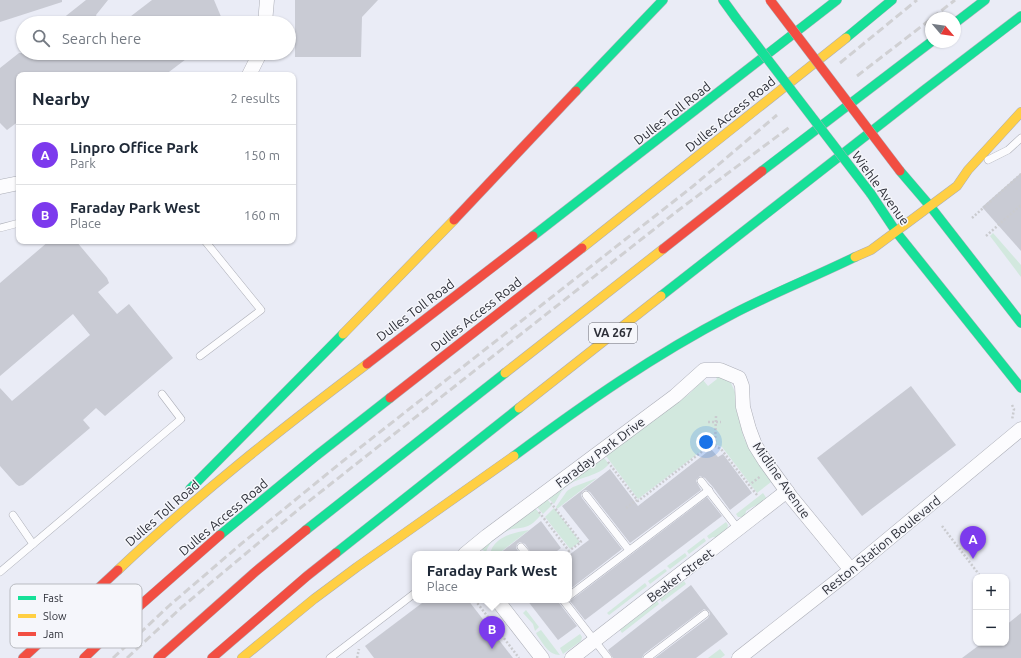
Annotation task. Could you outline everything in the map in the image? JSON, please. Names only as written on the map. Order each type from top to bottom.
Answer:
[{"type":"main road","points":[[183,496],[427,249],[663,0]]},
{"type":"main road","name":"Wiehle Avenue","points":[[723,0],[871,194],[897,233],[1021,388]]},
{"type":"main road","name":"Wiehle Avenue","points":[[770,0],[900,171],[930,206],[1021,323]]},
{"type":"main road","name":"Dulles Toll Road","points":[[103,584],[188,507],[287,426],[837,0]]},
{"type":"main road","name":"Dulles Access Road","points":[[142,604],[237,520],[604,231],[892,0]]},
{"type":"main road","points":[[961,18],[985,0]]},
{"type":"main road","name":"VA 267","points":[[212,658],[308,576],[472,444],[916,96],[1021,16]]},
{"type":"main road","points":[[158,658],[255,572],[310,526],[802,140],[925,47]]},
{"type":"main road","points":[[242,658],[314,599],[363,562],[510,459],[570,414],[646,364],[731,315],[872,250],[897,233],[957,186],[968,170],[1021,112]]},
{"type":"main road","points":[[98,584],[167,513]]},
{"type":"main road","name":"Dulles Toll Road","points":[[23,658],[34,648]]},
{"type":"main road","name":"Dulles Access Road","points":[[84,658],[95,648]]},
{"type":"street","points":[[266,16],[267,0]]},
{"type":"street","points":[[250,72],[256,60]]},
{"type":"street","points":[[0,187],[16,184]]},
{"type":"street","name":"Faraday Park Drive","points":[[469,551],[532,502],[675,396],[704,370],[720,370],[739,378]]},
{"type":"street","name":"Midline Avenue","points":[[739,378],[742,386],[743,407],[749,429],[756,445],[788,491],[851,570]]},
{"type":"street","name":"Reston Station Boulevard","points":[[739,658],[851,570],[1021,429]]},
{"type":"street","name":"Beaker Street","points":[[572,658],[788,491]]},
{"type":"street","points":[[499,603],[542,658]]},
{"type":"lane","points":[[968,170],[1008,150],[1021,138]]},
{"type":"lane","points":[[0,228],[16,224]]},
{"type":"lane","points":[[200,356],[261,310],[207,244]]},
{"type":"lane","points":[[0,572],[181,419],[162,394]]},
{"type":"lane","points":[[701,480],[738,530]]},
{"type":"lane","points":[[572,594],[709,490]]},
{"type":"lane","points":[[586,495],[629,550]]},
{"type":"lane","points":[[13,515],[33,544]]},
{"type":"lane","points":[[521,547],[524,551]]},
{"type":"lane","points":[[330,658],[412,595]]},
{"type":"lane","points":[[566,603],[608,658]]},
{"type":"lane","points":[[647,658],[705,614]]},
{"type":"path","points":[[972,218],[1021,174]]},
{"type":"path","points":[[986,236],[1021,205]]},
{"type":"path","points":[[715,446],[716,416]]},
{"type":"path","points":[[708,422],[721,422]]},
{"type":"path","points":[[626,508],[637,500],[638,501],[708,447],[715,446],[721,449],[757,495]]},
{"type":"path","points":[[600,452],[637,500]]},
{"type":"path","points":[[749,485],[761,476]]},
{"type":"path","points":[[532,502],[569,551],[581,542],[543,494]]},
{"type":"path","points":[[942,526],[979,574]]},
{"type":"path","points":[[477,603],[519,658]]},
{"type":"green space","points":[[993,233],[1021,265],[1021,277],[990,236]]},
{"type":"green space","points":[[715,375],[727,379],[731,383],[735,392],[736,409],[744,438],[771,482],[757,493],[722,447],[717,445],[708,446],[638,499],[606,456],[689,394],[703,380],[708,386],[717,379]]},
{"type":"green space","points":[[604,458],[609,464],[600,472],[578,480],[567,486],[561,492],[554,504],[548,498]]},
{"type":"green space","points":[[597,478],[557,509],[556,507],[567,491],[573,487]]},
{"type":"green space","points":[[763,493],[767,499],[746,511],[745,516],[738,517],[736,514]]},
{"type":"green space","points":[[547,499],[552,505],[543,514],[537,507]]},
{"type":"green space","points":[[535,508],[541,515],[528,526],[504,532],[490,544],[486,551],[481,549]]},
{"type":"green space","points":[[554,508],[580,542],[570,549],[545,517]]},
{"type":"green space","points":[[726,522],[728,525],[727,529],[717,538],[713,537],[709,539],[707,536]]},
{"type":"green space","points":[[529,530],[502,551],[491,551],[500,539],[517,532]]},
{"type":"green space","points":[[704,538],[706,541],[689,554],[687,551]]},
{"type":"green space","points":[[685,553],[687,556],[670,569],[667,566]]},
{"type":"green space","points":[[665,569],[667,571],[650,584],[648,581]]},
{"type":"green space","points":[[684,581],[686,584],[662,602],[660,599]]},
{"type":"green space","points":[[645,583],[647,586],[609,615],[607,613]]},
{"type":"green space","points":[[657,601],[659,604],[622,633],[620,630]]},
{"type":"green space","points":[[526,610],[539,627],[535,631],[533,624],[523,613]]},
{"type":"green space","points":[[541,630],[560,655],[552,653],[544,645],[536,633]]},
{"type":"green space","points":[[580,634],[582,637],[581,641],[563,654],[560,648]]},
{"type":"green space","points":[[720,649],[725,655],[721,658],[708,658]]},
{"type":"building","points":[[0,0],[62,0],[62,2],[0,22]]},
{"type":"building","points":[[86,0],[108,0],[96,16],[66,16]]},
{"type":"building","points":[[152,0],[214,0],[221,16],[131,16]]},
{"type":"building","points":[[295,0],[378,0],[362,17],[361,57],[296,57]]},
{"type":"building","points":[[16,55],[16,60],[185,60],[169,72],[16,72],[16,123],[7,130],[0,123],[0,68]]},
{"type":"building","points":[[1021,173],[1021,251],[982,207]]},
{"type":"building","points":[[46,244],[79,244],[107,278],[109,283],[98,292],[117,314],[129,304],[173,358],[105,416],[96,408],[83,420],[90,428],[23,485],[19,486],[0,466],[0,388],[12,401],[90,335],[73,314],[0,376],[0,283]]},
{"type":"building","points":[[911,386],[956,445],[862,516],[817,458]]},
{"type":"building","points":[[711,449],[718,457],[723,454],[752,493],[730,510],[713,487],[705,478],[700,476],[696,481],[701,490],[630,543],[590,492],[586,490],[583,491],[581,495],[582,498],[622,549],[572,588],[572,553],[589,540],[562,506],[610,469],[638,506]]},
{"type":"building","points":[[707,497],[722,516],[585,620],[572,603],[572,599]]},
{"type":"building","points":[[541,521],[561,548],[557,551],[530,551],[525,544],[520,542],[517,544],[516,548],[518,551],[503,551]]},
{"type":"building","points":[[691,585],[728,634],[696,658],[655,658],[708,618],[710,614],[709,611],[704,609],[644,654],[642,658],[613,658],[608,650]]},
{"type":"building","points":[[422,603],[470,603],[513,658],[374,658],[365,646]]},
{"type":"building","points":[[529,603],[559,603],[577,626],[558,640]]},
{"type":"building","points":[[1021,613],[1021,658],[962,658],[978,646],[1009,646],[1009,623]]},
{"type":"railway","points":[[840,63],[917,0]]},
{"type":"railway","points":[[940,12],[955,0]]},
{"type":"railway","points":[[857,76],[925,24]]},
{"type":"railway","points":[[142,631],[241,544],[343,461],[692,187],[777,115]]},
{"type":"railway","points":[[142,644],[182,607],[299,509],[676,212],[791,126]]},
{"type":"railway","points":[[113,658],[124,648]]},
{"type":"railway","points":[[127,658],[138,648]]},
{"type":"traffic: fast","points":[[576,91],[663,0]]},
{"type":"traffic: fast","points":[[723,0],[736,18]]},
{"type":"traffic: fast","points":[[533,236],[837,0]]},
{"type":"traffic: fast","points":[[846,38],[892,0]]},
{"type":"traffic: fast","points":[[961,18],[985,0]]},
{"type":"traffic: fast","points":[[661,296],[1021,16]]},
{"type":"traffic: fast","points":[[736,18],[871,194]]},
{"type":"traffic: fast","points":[[762,171],[925,47]]},
{"type":"traffic: fast","points":[[900,171],[930,206],[1021,323]]},
{"type":"traffic: fast","points":[[871,194],[897,233],[1021,388]]},
{"type":"traffic: fast","points":[[514,456],[593,399],[647,363],[702,330],[746,307],[855,257]]},
{"type":"traffic: fast","points":[[190,489],[343,334]]},
{"type":"traffic: fast","points":[[306,530],[505,373]]},
{"type":"traffic: fast","points":[[220,535],[316,456],[390,398]]},
{"type":"traffic: fast","points":[[336,553],[519,408]]},
{"type":"traffic: slow","points":[[582,248],[846,38]]},
{"type":"traffic: slow","points":[[855,257],[871,250],[957,186],[968,170],[1021,112]]},
{"type":"traffic: slow","points":[[343,334],[454,220]]},
{"type":"traffic: slow","points":[[505,373],[663,249]]},
{"type":"traffic: slow","points":[[519,408],[661,296]]},
{"type":"traffic: slow","points":[[118,570],[208,489],[367,364]]},
{"type":"traffic: slow","points":[[242,658],[314,599],[357,567],[514,456]]},
{"type":"traffic: jam","points":[[770,0],[900,171]]},
{"type":"traffic: jam","points":[[454,220],[576,91]]},
{"type":"traffic: jam","points":[[663,249],[762,171]]},
{"type":"traffic: jam","points":[[367,364],[533,236]]},
{"type":"traffic: jam","points":[[390,398],[582,248]]},
{"type":"traffic: jam","points":[[158,658],[255,572],[306,530]]},
{"type":"traffic: jam","points":[[142,604],[220,535]]},
{"type":"traffic: jam","points":[[212,658],[336,553]]},
{"type":"traffic: jam","points":[[103,584],[118,570]]},
{"type":"traffic: jam","points":[[23,658],[34,648]]},
{"type":"traffic: jam","points":[[84,658],[94,648]]},
{"type":"place","name":"Linpro Office Park","points":[[973,559]]},
{"type":"place","name":"Faraday Park West","points":[[492,649]]}]
